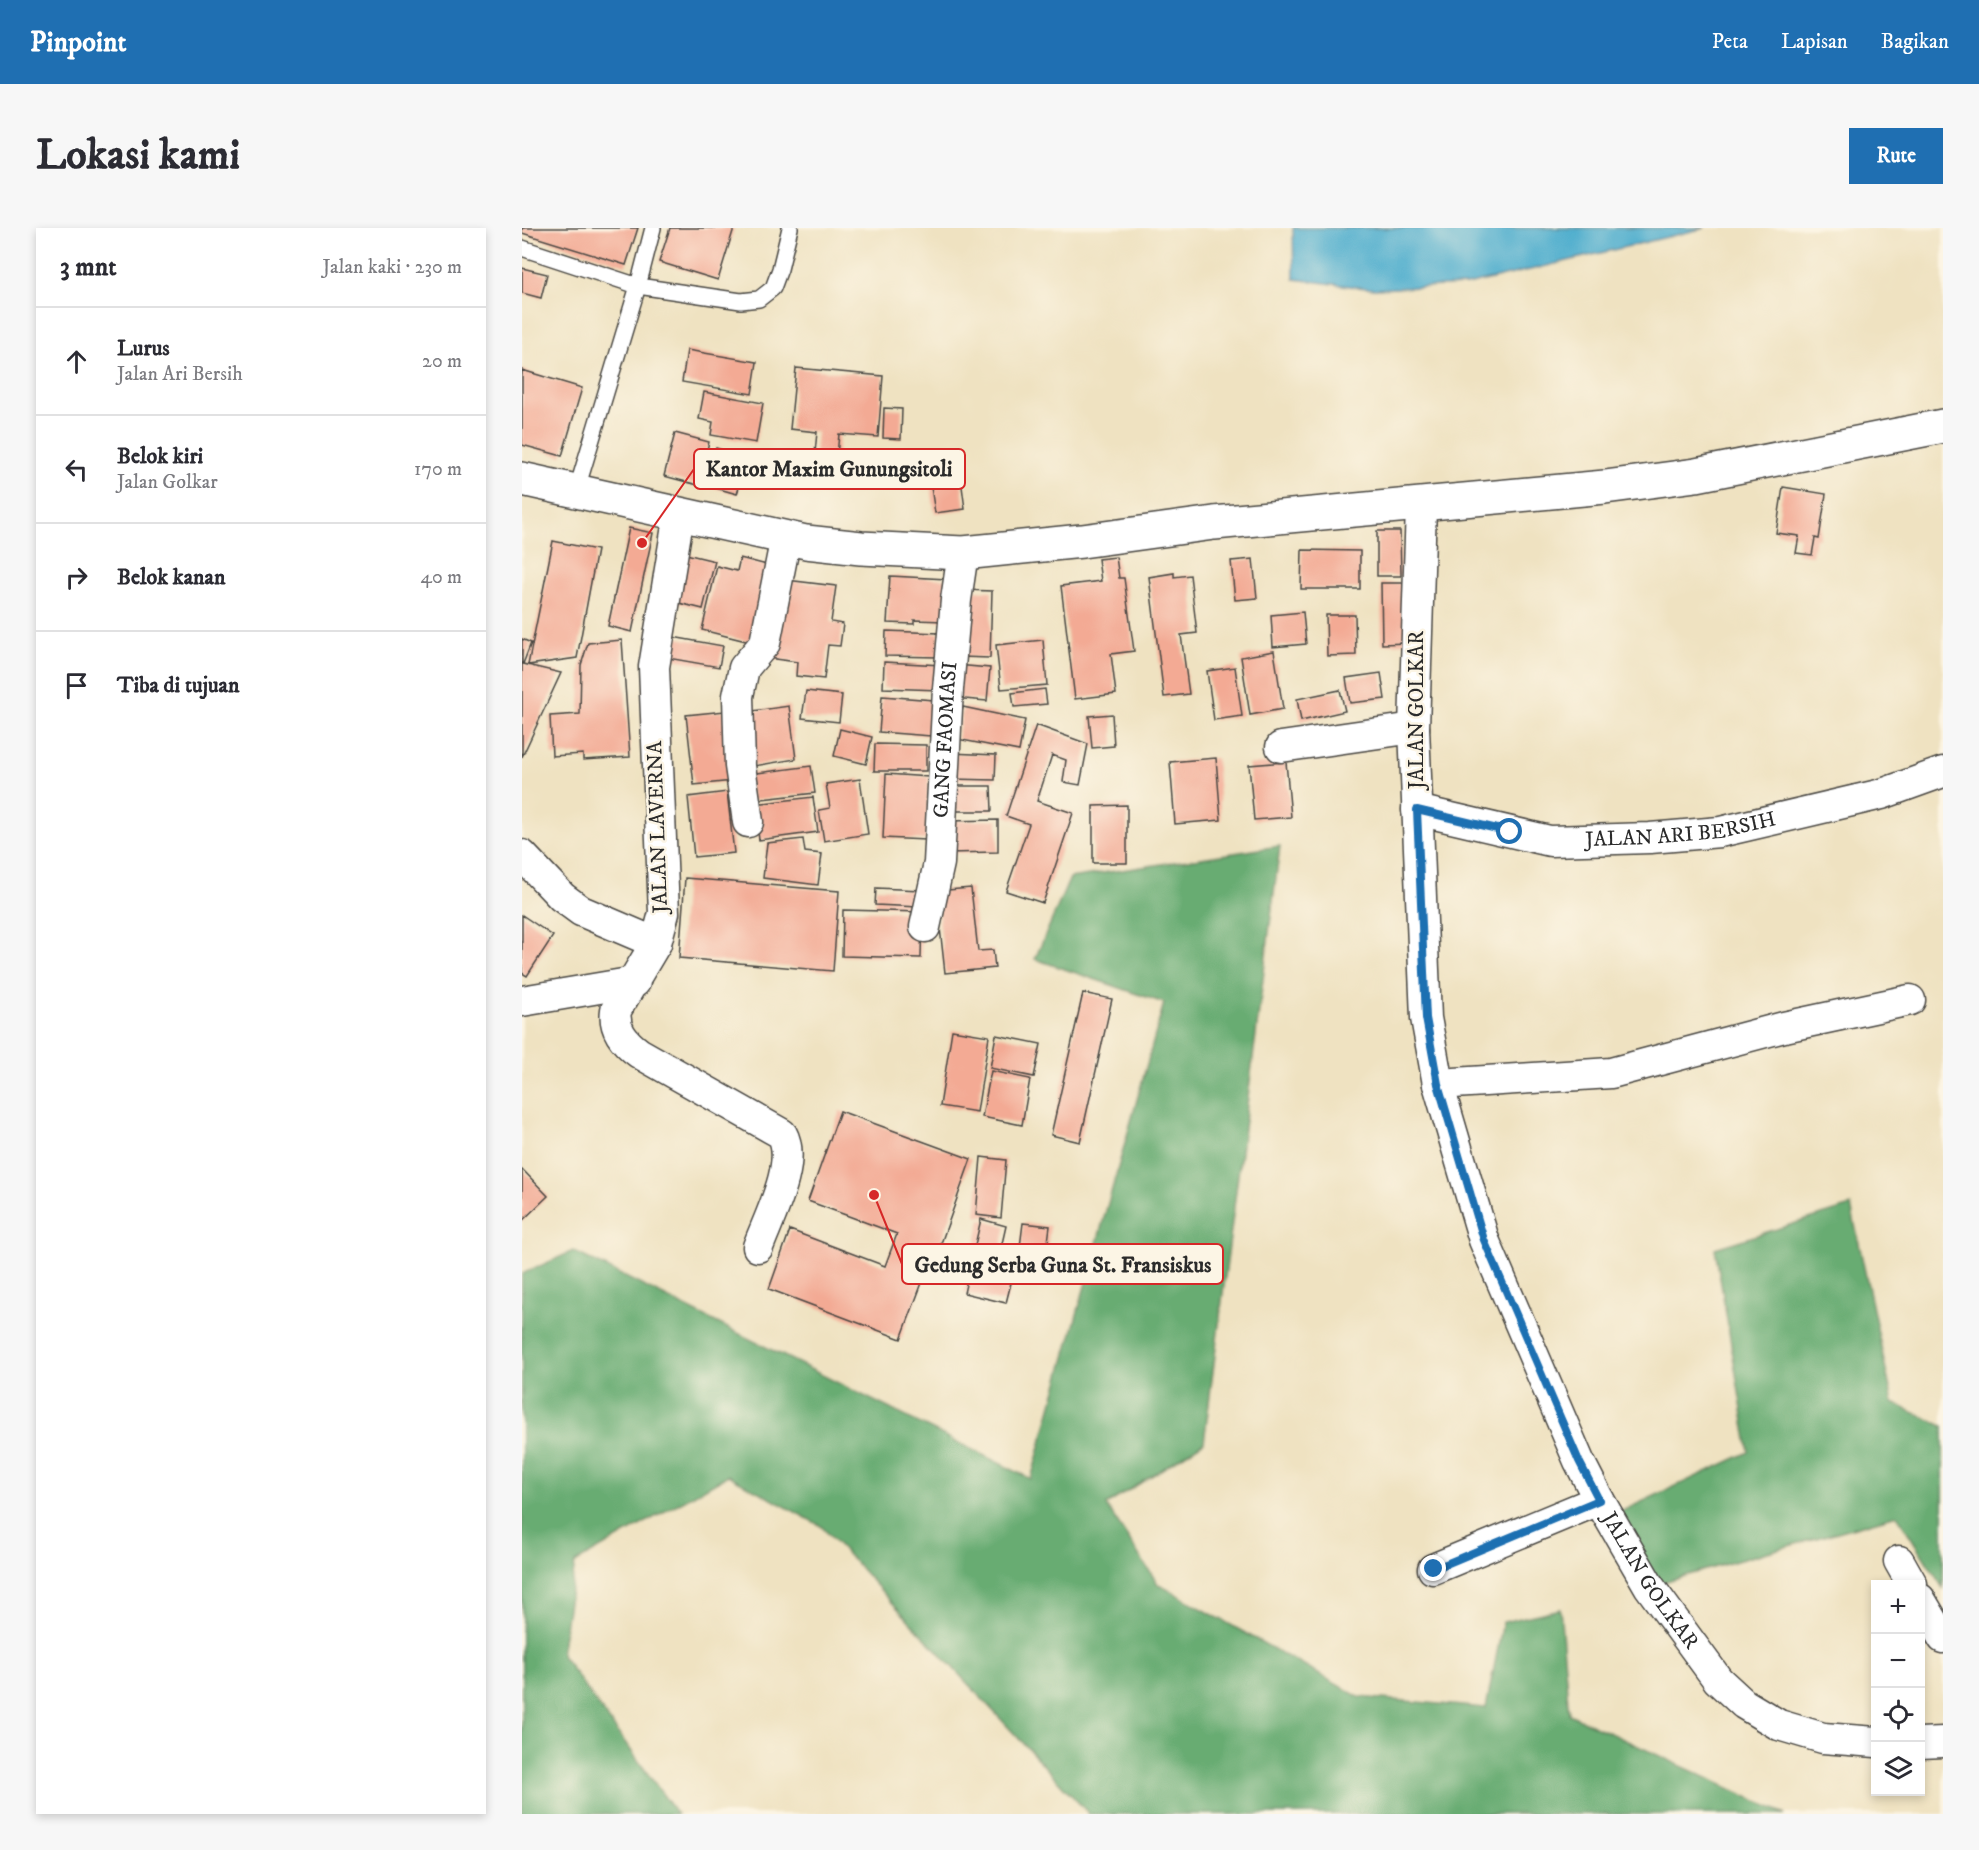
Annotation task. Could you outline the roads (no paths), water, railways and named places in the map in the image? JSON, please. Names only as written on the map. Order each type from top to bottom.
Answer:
[{"type":"highway","points":[[522,479],[786,537],[861,548],[963,553],[1082,541],[1214,523],[1421,506],[1696,475],[1943,426]]},
{"type":"street","name":"JALAN GOLKAR","points":[[1421,506],[1414,728],[1426,1018],[1438,1084],[1484,1240],[1579,1461],[1599,1500],[1654,1593],[1718,1680],[1744,1704],[1779,1725],[1823,1738],[1871,1742]]},
{"type":"street","name":"JALAN LAVERNA","points":[[679,514],[654,667],[664,897],[656,943],[615,1016],[620,1034],[628,1046],[775,1128],[786,1141],[787,1165],[758,1246]]},
{"type":"street","points":[[748,822],[740,766],[738,696],[744,668],[765,643],[786,537]]},
{"type":"street","name":"GANG FAOMASI","points":[[926,927],[939,863],[948,689],[956,600],[963,553]]},
{"type":"street","points":[[1281,747],[1414,728]]},
{"type":"street","name":"JALAN ARI BERSIH","points":[[1417,810],[1550,841],[1650,838],[1720,832],[1882,794],[1943,772]]},
{"type":"street","points":[[522,855],[562,897],[581,911],[656,943]]},
{"type":"street","points":[[522,1001],[635,982]]},
{"type":"street","points":[[1438,1084],[1611,1073],[1784,1027],[1910,999]]},
{"type":"street","points":[[1434,1569],[1599,1500]]},
{"type":"street","points":[[1925,1607],[1943,1638]]},
{"type":"street","points":[[1925,1743],[1943,1742]]},
{"type":"lane","points":[[576,492],[638,286],[653,228]]},
{"type":"lane","points":[[522,248],[638,286],[741,301],[759,299],[773,288],[790,228]]},
{"type":"water","points":[[1293,228],[1705,228],[1467,285],[1374,289],[1294,279]]},
{"type":"place","name":"Kantor Maxim Gunungsitoli","points":[[642,543]]},
{"type":"place","name":"Gedung Serba Guna St. Fransiskus","points":[[874,1195]]}]
